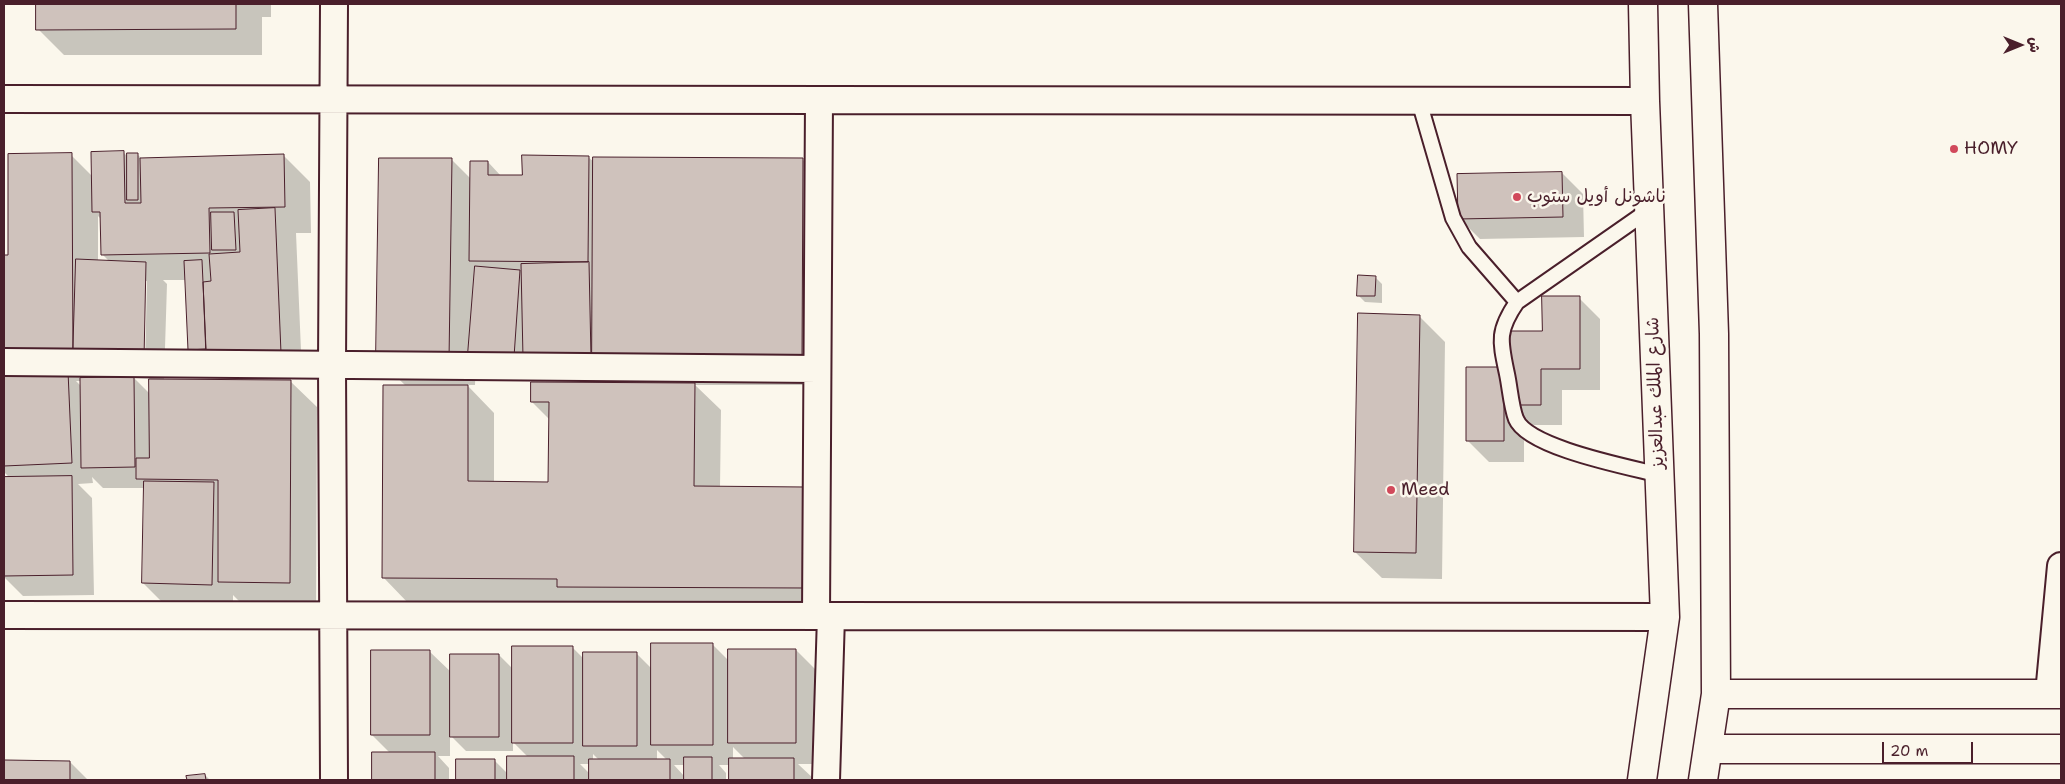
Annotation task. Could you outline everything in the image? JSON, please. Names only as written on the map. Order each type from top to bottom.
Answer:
[{"type":"street","points":[[334,4],[332,366],[334,780]]},
{"type":"street","name":"شارع الملك عبدالعزيز","points":[[1642,780],[1665,617],[1643,4]]},
{"type":"street","points":[[1703,4],[1714,334],[1716,694],[1703,780]]},
{"type":"street","points":[[4,100],[1645,101]]},
{"type":"street","points":[[819,100],[817,369],[826,780]]},
{"type":"street","points":[[4,362],[817,369]]},
{"type":"street","points":[[1716,694],[2055,694],[2061,566]]},
{"type":"street","points":[[4,615],[1665,617]]},
{"type":"street","points":[[1708,749],[2061,749]]},
{"type":"lane","points":[[1419,101],[1453,218],[1469,246],[1517,302]]},
{"type":"lane","points":[[1649,210],[1517,302],[1505,320],[1500,341],[1516,420],[1533,436],[1555,447],[1660,475]]},
{"type":"building","points":[[36,4],[236,4],[236,29],[36,30]]},
{"type":"building","points":[[124,151],[125,203],[141,203],[140,158],[284,154],[285,207],[209,208],[210,253],[101,255],[100,212],[92,212],[91,152]]},
{"type":"building","points":[[72,153],[73,355],[4,355],[4,255],[8,255],[8,154]]},
{"type":"building","points":[[127,153],[138,153],[138,200],[127,200]]},
{"type":"building","points":[[522,155],[589,156],[588,262],[469,261],[470,161],[488,161],[488,175],[522,175]]},
{"type":"building","points":[[593,157],[803,158],[802,359],[592,360]]},
{"type":"building","points":[[379,158],[452,158],[449,360],[376,358]]},
{"type":"building","points":[[1562,172],[1563,217],[1458,219],[1457,174]]},
{"type":"building","points":[[275,208],[281,353],[206,356],[203,282],[211,281],[209,254],[240,252],[238,210]]},
{"type":"building","points":[[211,212],[234,212],[236,250],[212,250]]},
{"type":"building","points":[[76,259],[146,262],[144,359],[73,357]]},
{"type":"building","points":[[202,260],[206,349],[188,350],[184,261]]},
{"type":"building","points":[[589,262],[591,357],[523,358],[521,264]]},
{"type":"building","points":[[475,266],[520,270],[514,357],[468,354]]},
{"type":"building","points":[[1358,275],[1376,276],[1375,296],[1357,296]]},
{"type":"building","points":[[1542,296],[1580,296],[1580,369],[1541,369],[1541,405],[1504,405],[1504,441],[1466,441],[1466,367],[1504,367],[1504,331],[1542,331]]},
{"type":"building","points":[[1358,313],[1420,315],[1416,553],[1354,552]]},
{"type":"building","points":[[68,371],[72,463],[4,466],[4,374]]},
{"type":"building","points":[[134,377],[135,467],[81,468],[80,378]]},
{"type":"building","points":[[149,379],[291,380],[290,583],[218,582],[218,480],[136,479],[136,458],[149,458]]},
{"type":"building","points":[[531,382],[695,383],[694,486],[805,487],[804,588],[557,587],[557,579],[382,578],[383,385],[468,385],[468,481],[548,482],[549,402],[531,402]]},
{"type":"building","points":[[72,476],[73,575],[4,576],[4,477]]},
{"type":"building","points":[[144,481],[214,482],[212,585],[142,583]]},
{"type":"building","points":[[651,643],[713,643],[713,745],[651,745]]},
{"type":"building","points":[[512,646],[573,646],[573,743],[512,743]]},
{"type":"building","points":[[728,649],[796,649],[796,743],[728,743]]},
{"type":"building","points":[[371,650],[430,650],[430,735],[371,735]]},
{"type":"building","points":[[583,652],[637,652],[637,746],[583,746]]},
{"type":"building","points":[[450,654],[499,654],[499,737],[450,737]]},
{"type":"building","points":[[372,752],[435,752],[435,780],[372,780]]},
{"type":"building","points":[[507,756],[574,756],[574,780],[507,780]]},
{"type":"building","points":[[684,757],[712,757],[712,780],[684,780]]},
{"type":"building","points":[[729,758],[794,758],[794,780],[729,780]]},
{"type":"building","points":[[456,759],[495,759],[495,780],[456,780]]},
{"type":"building","points":[[589,759],[670,759],[670,780],[589,780]]},
{"type":"building","points":[[4,760],[70,761],[70,780],[4,780]]},
{"type":"building","points":[[205,774],[206,780],[187,780],[186,776]]},
{"type":"place","name":"HOMY","points":[[1954,149]]},
{"type":"place","name":"ناشونل أويل ستوب","points":[[1517,197]]},
{"type":"place","name":"Meed","points":[[1391,490]]}]
